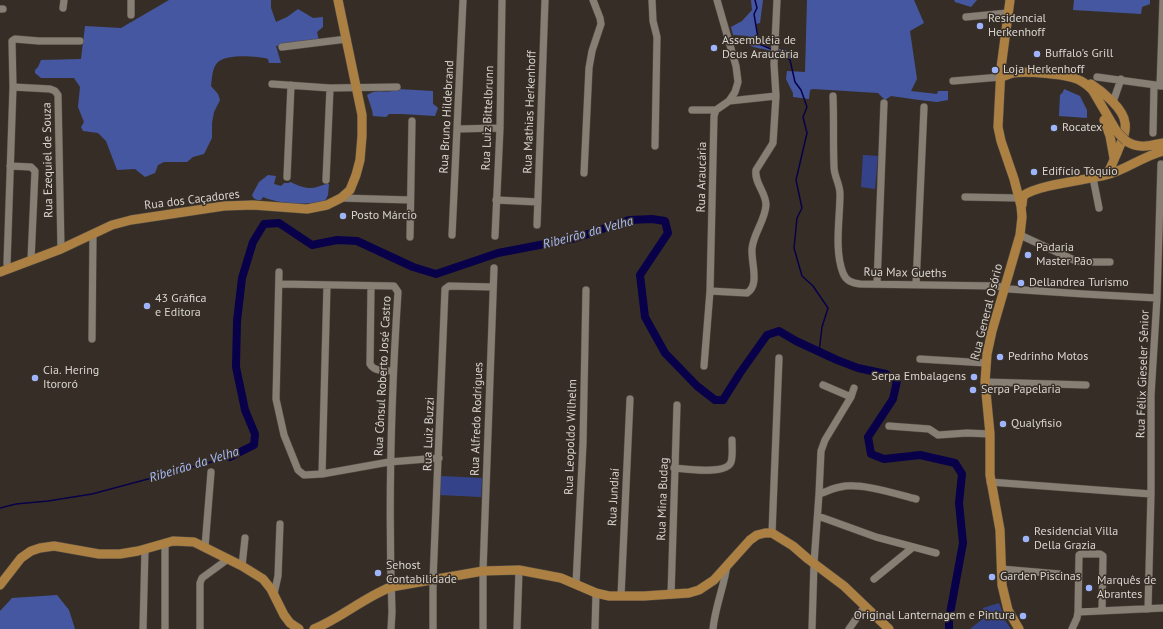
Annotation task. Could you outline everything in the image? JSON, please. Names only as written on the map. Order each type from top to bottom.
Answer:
[{"type":"main road","name":"Rua General Osório","points":[[1010,0],[1001,77],[998,128],[1014,179],[1022,217],[1020,235],[991,335],[986,363],[985,382],[990,434],[990,482],[1000,530],[1002,585],[1005,603],[1010,615],[1019,629]]},
{"type":"main road","name":"Rua dos Caçadores","points":[[0,272],[61,249],[112,225],[143,218],[224,206],[253,205],[307,209],[327,205],[341,198],[350,190],[354,183],[359,166],[362,115],[340,2]]},
{"type":"main road","points":[[1003,56],[1011,66],[1023,73]]},
{"type":"main road","points":[[1001,77],[1010,74],[1023,73],[1069,76],[1089,83],[1112,102],[1121,112],[1126,122],[1125,131],[1111,167],[1106,175]]},
{"type":"main road","points":[[1069,76],[1088,92],[1098,110],[1110,136],[1114,159]]},
{"type":"main road","points":[[1084,82],[1093,91],[1117,132],[1126,141],[1139,147],[1163,143]]},
{"type":"main road","points":[[1020,202],[1023,196],[1035,190],[1120,171],[1138,161],[1163,152]]},
{"type":"main road","points":[[1014,179],[1018,185],[1023,188],[1035,190]]},
{"type":"main road","points":[[314,629],[391,587],[483,571],[519,570],[556,577],[596,593],[609,596],[671,595],[689,593],[707,586],[750,540],[757,535],[765,533],[772,533],[793,546],[814,564],[847,588],[888,629]]},
{"type":"main road","points":[[0,585],[21,558],[31,551],[40,548],[54,546],[99,554],[120,554],[138,551],[173,541],[194,542],[242,566],[269,585],[284,615],[290,623],[298,629]]},
{"type":"street","points":[[63,8],[64,0]]},
{"type":"street","points":[[131,0],[131,15]]},
{"type":"street","name":"Rua Bruno Hildebrand","points":[[452,235],[463,0]]},
{"type":"street","name":"Rua Luiz Bittelbrunn","points":[[495,236],[500,128],[502,0]]},
{"type":"street","name":"Rua Mathias Herkenhoff","points":[[537,225],[545,0]]},
{"type":"street","points":[[584,173],[588,68],[600,24],[600,18],[593,0]]},
{"type":"street","points":[[652,0],[653,21],[657,37],[655,146]]},
{"type":"street","points":[[692,110],[716,110],[729,101],[735,92],[738,82],[738,74],[717,0]]},
{"type":"street","points":[[710,291],[747,293],[753,286],[753,242],[766,206],[764,194],[755,175],[756,170],[773,142],[776,96],[774,64],[777,0]]},
{"type":"street","points":[[1153,133],[1159,86],[1163,0]]},
{"type":"street","points":[[966,17],[1008,12]]},
{"type":"street","points":[[9,268],[7,264],[13,87],[12,41],[14,39],[80,41]]},
{"type":"street","points":[[282,47],[347,39]]},
{"type":"street","points":[[1098,76],[1159,86]]},
{"type":"street","points":[[953,82],[1001,77]]},
{"type":"street","points":[[1112,102],[1121,79]]},
{"type":"street","points":[[272,84],[330,88],[397,87]]},
{"type":"street","points":[[287,178],[291,85]]},
{"type":"street","name":"Rua Ezequiel de Souza","points":[[13,87],[50,89],[55,91],[58,95],[61,249]]},
{"type":"street","points":[[326,180],[330,88]]},
{"type":"street","points":[[729,101],[776,96]]},
{"type":"street","name":"Rua Max Gueths","points":[[833,96],[834,169],[840,192],[838,240],[843,274],[853,283],[997,286],[1004,288],[1077,294],[1157,298]]},
{"type":"street","points":[[877,284],[884,103]]},
{"type":"street","points":[[916,285],[924,107]]},
{"type":"street","name":"Rua Araucária","points":[[704,366],[710,291],[714,124],[716,110]]},
{"type":"street","points":[[410,237],[412,121]]},
{"type":"street","points":[[457,129],[500,128]]},
{"type":"street","name":"Rua Félix Gieseler Sênior","points":[[1148,609],[1152,494],[1151,395],[1157,298],[1161,164]]},
{"type":"street","points":[[10,166],[31,168],[35,170],[31,260]]},
{"type":"street","points":[[1092,178],[1099,208]]},
{"type":"street","points":[[965,197],[1020,202]]},
{"type":"street","points":[[341,198],[410,200]]},
{"type":"street","points":[[496,200],[538,202]]},
{"type":"street","points":[[92,339],[93,234]]},
{"type":"street","points":[[1020,235],[1074,260],[1083,262],[1110,262]]},
{"type":"street","name":"Rua Alfredo Rodrigues","points":[[483,629],[483,571],[494,268]]},
{"type":"street","points":[[279,272],[276,399],[284,434],[298,470],[304,475],[322,474],[390,462],[439,458]]},
{"type":"street","name":"Rua Cônsul Roberto José Castro","points":[[279,284],[371,287],[394,286],[398,292],[393,371],[390,462],[391,629]]},
{"type":"street","points":[[322,474],[327,285]]},
{"type":"street","name":"Rua Luiz Buzzi","points":[[433,629],[433,580],[446,289],[449,286],[493,287]]},
{"type":"street","points":[[371,287],[370,364],[372,368],[376,370],[393,371]]},
{"type":"street","name":"Rua Leopoldo Wilhelm","points":[[576,584],[583,443],[586,290]]},
{"type":"street","points":[[772,533],[779,358]]},
{"type":"street","points":[[920,359],[986,363]]},
{"type":"street","points":[[985,382],[1086,385]]},
{"type":"street","points":[[823,385],[851,397]]},
{"type":"street","points":[[812,629],[814,564],[822,446],[851,397],[854,388]]},
{"type":"street","name":"Rua Jundiaí","points":[[621,596],[630,399]]},
{"type":"street","name":"Rua Mina Budag","points":[[671,595],[677,405]]},
{"type":"street","points":[[889,426],[929,429],[938,435],[967,433],[990,434]]},
{"type":"street","points":[[674,468],[715,470],[728,467],[731,462],[732,440]]},
{"type":"street","points":[[205,547],[211,472]]},
{"type":"street","points":[[990,482],[1152,494]]},
{"type":"street","points":[[819,494],[848,486],[862,487],[916,499]]},
{"type":"street","points":[[818,516],[876,537],[912,548],[936,553]]},
{"type":"street","points":[[274,594],[278,576],[280,524]]},
{"type":"street","points":[[242,566],[245,538]]},
{"type":"street","points":[[165,543],[165,629]]},
{"type":"street","points":[[874,579],[912,548]]},
{"type":"street","points":[[143,629],[145,549]]},
{"type":"street","points":[[1072,629],[1078,612],[1079,555],[1081,554],[1100,554],[1103,556],[1102,611]]},
{"type":"street","points":[[200,629],[200,582],[202,578],[228,559]]},
{"type":"street","points":[[712,629],[714,615],[726,577],[728,565]]},
{"type":"street","points":[[1001,569],[1059,574]]},
{"type":"street","points":[[519,570],[517,629],[520,629]]},
{"type":"street","points":[[595,629],[596,593]]},
{"type":"street","points":[[849,629],[865,606]]},
{"type":"street","points":[[1078,612],[1163,608]]},
{"type":"shaded area","points":[[169,0],[271,0],[271,8],[276,22],[287,17],[298,9],[313,18],[323,17],[323,27],[317,32],[319,41],[276,46],[281,63],[269,63],[268,59],[242,56],[222,59],[218,62],[213,70],[211,86],[218,94],[220,100],[214,112],[212,138],[204,154],[193,157],[187,162],[164,162],[158,165],[155,173],[145,177],[135,169],[117,170],[106,141],[98,133],[83,131],[81,127],[84,122],[78,107],[80,87],[74,78],[41,78],[35,73],[35,70],[41,60],[81,59],[85,26],[121,28]]},
{"type":"shaded area","points":[[751,0],[763,0],[760,23],[756,24],[758,35],[762,44],[771,48],[770,51],[749,45],[748,36],[733,35],[731,27],[742,21],[752,10]]},
{"type":"shaded area","points":[[807,0],[914,0],[924,23],[910,31],[917,79],[911,91],[937,94],[938,91],[948,91],[948,100],[937,102],[891,96],[885,100],[878,93],[813,89],[810,90],[809,99],[793,97],[793,93],[786,79],[787,71],[805,72]]},
{"type":"shaded area","points":[[954,0],[977,0],[971,7],[955,2]]},
{"type":"shaded area","points":[[1074,0],[1150,0],[1150,4],[1142,7],[1141,14],[1073,10]]},
{"type":"shaded area","points":[[779,49],[786,50],[795,55],[795,59],[786,59],[779,55]]},
{"type":"shaded area","points":[[398,89],[433,91],[433,104],[438,108],[435,116],[389,114],[386,117],[373,116],[367,95],[379,91],[394,91]]},
{"type":"shaded area","points":[[1064,89],[1080,96],[1087,110],[1087,118],[1059,116],[1060,95]]},
{"type":"shaded area","points":[[863,155],[878,156],[875,189],[861,187]]},
{"type":"shaded area","points":[[268,175],[276,176],[274,184],[281,186],[284,183],[291,182],[307,188],[314,188],[329,184],[328,195],[325,201],[294,204],[278,202],[263,197],[261,200],[254,198],[252,195],[259,182]]},
{"type":"shaded area","points":[[441,476],[482,478],[481,497],[440,495]]},
{"type":"shaded area","points":[[57,595],[69,610],[75,629],[0,629],[0,611],[12,598]]},
{"type":"shaded area","points":[[999,603],[1006,622],[1011,629],[970,629],[985,617],[983,608]]},
{"type":"waterway","points":[[755,0],[757,8],[754,14],[759,44],[771,49]]},
{"type":"waterway","points":[[778,52],[790,60],[795,82],[801,90],[807,107],[803,117],[807,133],[796,180],[802,208],[797,218],[794,248],[802,276],[813,286],[828,308],[822,327],[819,352]]},
{"type":"waterway","name":"Ribeirão da Velha","points":[[230,457],[254,445],[255,434],[245,410],[236,367],[237,321],[242,278],[253,242],[264,224],[279,223],[312,245],[337,240],[357,241],[413,267],[436,274],[498,253],[576,238],[629,220],[652,219],[665,221],[668,233],[640,275],[645,317],[665,353],[697,386],[715,400],[723,400],[767,335],[779,331],[796,341],[837,360],[858,368],[886,374],[897,381],[893,399],[868,437],[871,454],[884,459],[920,455],[955,463],[962,474],[959,503],[963,543],[949,619],[949,629]]},
{"type":"waterway","name":"Ribeirão da Velha","points":[[0,508],[16,504],[48,501],[92,494],[230,457]]},
{"type":"place","name":"Residencial Herkenhoff","points":[[980,26]]},
{"type":"place","name":"Assembléia de Deus Araucária","points":[[714,48]]},
{"type":"place","name":"Buffalo's Grill","points":[[1037,54]]},
{"type":"place","name":"Loja Herkenhoff","points":[[995,70]]},
{"type":"place","name":"Rocatex","points":[[1054,128]]},
{"type":"place","name":"Edifício Tóquio","points":[[1034,172]]},
{"type":"place","name":"Posto Márcio","points":[[343,216]]},
{"type":"place","name":"Padaria Master Pão","points":[[1028,255]]},
{"type":"place","name":"Dellandrea Turismo","points":[[1021,283]]},
{"type":"place","name":"43 Gráfica e Editora","points":[[147,306]]},
{"type":"place","name":"Pedrinho Motos","points":[[1000,357]]},
{"type":"place","name":"Serpa Embalagens","points":[[974,377]]},
{"type":"place","name":"Cia. Hering Itororó","points":[[35,378]]},
{"type":"place","name":"Serpa Papelaria","points":[[973,390]]},
{"type":"place","name":"Qualyfisio","points":[[1003,424]]},
{"type":"place","name":"Residencial Villa Della Grazia","points":[[1026,539]]},
{"type":"place","name":"Sehost Contabilidade","points":[[378,573]]},
{"type":"place","name":"Garden Piscinas","points":[[992,577]]},
{"type":"place","name":"Marquês de Abrantes","points":[[1089,588]]},
{"type":"place","name":"Original Lanternagem e Pintura","points":[[1023,616]]}]
